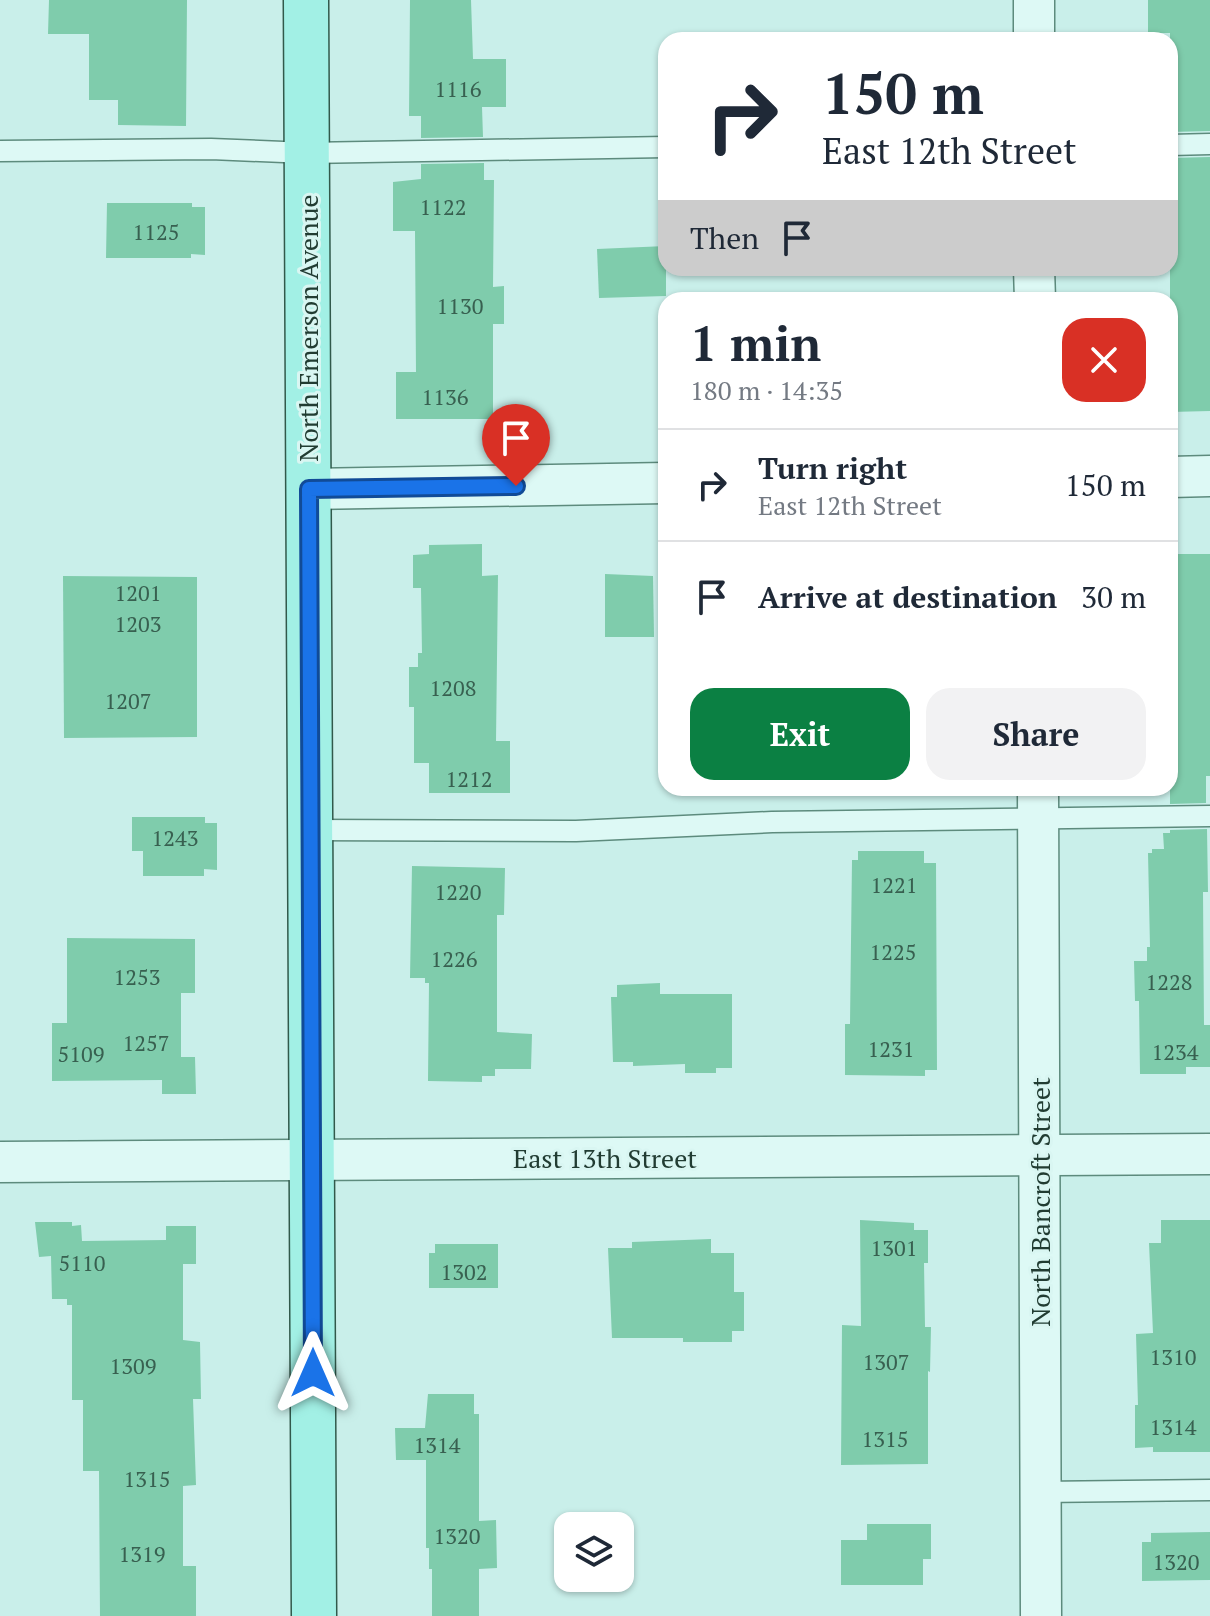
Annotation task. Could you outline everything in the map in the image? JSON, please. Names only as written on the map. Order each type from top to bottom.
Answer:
[{"type":"main road","name":"North Emerson Avenue","points":[[306,0],[314,1616]]},
{"type":"street","points":[[1034,0],[1034,32]]},
{"type":"street","points":[[1178,477],[1210,476]]},
{"type":"street","points":[[309,489],[658,483]]},
{"type":"street","name":"North Bancroft Street","points":[[1038,803],[1041,1616]]},
{"type":"street","name":"East 13th Street","points":[[0,1162],[1210,1154]]},
{"type":"lane","points":[[1178,145],[1210,144]]},
{"type":"lane","points":[[0,151],[211,149],[307,153],[658,147]]},
{"type":"lane","points":[[310,830],[576,831],[772,822],[1038,803],[1210,816]]},
{"type":"lane","points":[[1041,1492],[1210,1490]]},
{"type":"building","points":[[49,0],[187,0],[186,126],[118,125],[118,100],[89,100],[89,34],[48,34]]},
{"type":"building","points":[[410,0],[471,0],[473,59],[506,59],[506,107],[482,107],[483,137],[421,138],[421,116],[409,116]]},
{"type":"building","points":[[1148,0],[1210,0],[1210,131],[1178,132],[1178,32],[1148,32]]},
{"type":"building","points":[[1210,157],[1210,411],[1178,412],[1178,292],[1170,292],[1170,276],[1178,276],[1178,158]]},
{"type":"building","points":[[484,163],[484,180],[494,180],[493,287],[504,286],[504,324],[493,324],[493,419],[396,419],[396,372],[416,372],[415,231],[393,231],[393,182],[421,179],[421,164]]},
{"type":"building","points":[[107,203],[192,203],[192,207],[205,207],[205,255],[191,254],[191,258],[106,258]]},
{"type":"building","points":[[658,246],[658,276],[666,276],[666,292],[658,292],[658,296],[599,298],[597,249]]},
{"type":"building","points":[[482,544],[482,576],[498,575],[496,741],[510,741],[510,793],[429,793],[429,763],[414,763],[414,707],[409,707],[409,667],[418,667],[418,653],[422,653],[421,588],[413,588],[413,555],[429,554],[429,545]]},
{"type":"building","points":[[1178,554],[1210,554],[1210,776],[1206,776],[1206,803],[1170,804],[1170,796],[1178,796]]},
{"type":"building","points":[[605,574],[653,576],[654,637],[605,637]]},
{"type":"building","points":[[63,576],[197,577],[197,737],[64,738]]},
{"type":"building","points":[[132,817],[205,817],[205,823],[217,823],[217,870],[204,869],[204,876],[143,876],[143,851],[132,851]]},
{"type":"building","points":[[1207,829],[1208,892],[1203,892],[1204,1025],[1210,1025],[1210,1067],[1186,1067],[1186,1074],[1140,1074],[1139,1001],[1135,1001],[1134,961],[1147,961],[1147,947],[1150,947],[1148,853],[1152,853],[1152,849],[1164,849],[1163,833],[1170,833],[1170,830]]},
{"type":"building","points":[[858,851],[924,851],[924,863],[936,863],[937,1070],[925,1070],[925,1076],[845,1075],[845,1024],[850,1024],[852,860],[858,860]]},
{"type":"building","points":[[412,866],[505,868],[504,915],[497,915],[497,1032],[532,1034],[531,1069],[495,1069],[495,1076],[482,1076],[482,1082],[428,1081],[429,983],[425,983],[425,978],[410,978]]},
{"type":"building","points":[[67,938],[195,939],[195,993],[181,993],[181,1057],[195,1057],[196,1094],[162,1094],[162,1080],[52,1081],[52,1023],[67,1023]]},
{"type":"building","points":[[660,983],[660,994],[732,994],[732,1068],[716,1068],[716,1073],[685,1073],[685,1064],[633,1066],[633,1062],[613,1062],[611,997],[617,997],[617,985]]},
{"type":"building","points":[[860,1220],[914,1223],[914,1230],[928,1230],[928,1263],[924,1263],[925,1327],[931,1327],[928,1464],[841,1465],[842,1325],[861,1326]]},
{"type":"building","points":[[1161,1220],[1210,1220],[1210,1452],[1153,1452],[1153,1447],[1135,1448],[1135,1405],[1138,1405],[1136,1334],[1153,1333],[1149,1243],[1161,1243]]},
{"type":"building","points":[[35,1222],[72,1222],[72,1226],[81,1225],[82,1241],[166,1240],[166,1226],[196,1226],[196,1264],[183,1264],[183,1340],[200,1342],[201,1399],[193,1399],[196,1485],[183,1486],[183,1566],[196,1566],[196,1616],[100,1616],[99,1471],[83,1471],[83,1400],[72,1400],[72,1305],[67,1305],[67,1299],[52,1299],[51,1256],[39,1257]]},
{"type":"building","points":[[711,1239],[711,1253],[734,1253],[734,1292],[744,1292],[744,1331],[732,1331],[732,1342],[612,1338],[608,1248],[632,1248],[632,1242]]},
{"type":"building","points":[[435,1244],[498,1244],[498,1288],[429,1288],[429,1253],[435,1253]]},
{"type":"building","points":[[428,1394],[474,1394],[474,1414],[479,1414],[479,1521],[496,1520],[497,1568],[479,1569],[479,1616],[432,1616],[432,1569],[429,1569],[429,1548],[426,1548],[426,1460],[396,1460],[395,1428],[425,1428]]},
{"type":"building","points":[[867,1524],[931,1524],[931,1559],[923,1559],[923,1585],[841,1585],[841,1540],[867,1540]]},
{"type":"building","points":[[1210,1532],[1210,1580],[1142,1581],[1142,1542],[1151,1542],[1151,1533]]},
{"type":"route","points":[[313,1373],[309,489],[516,486]]}]
